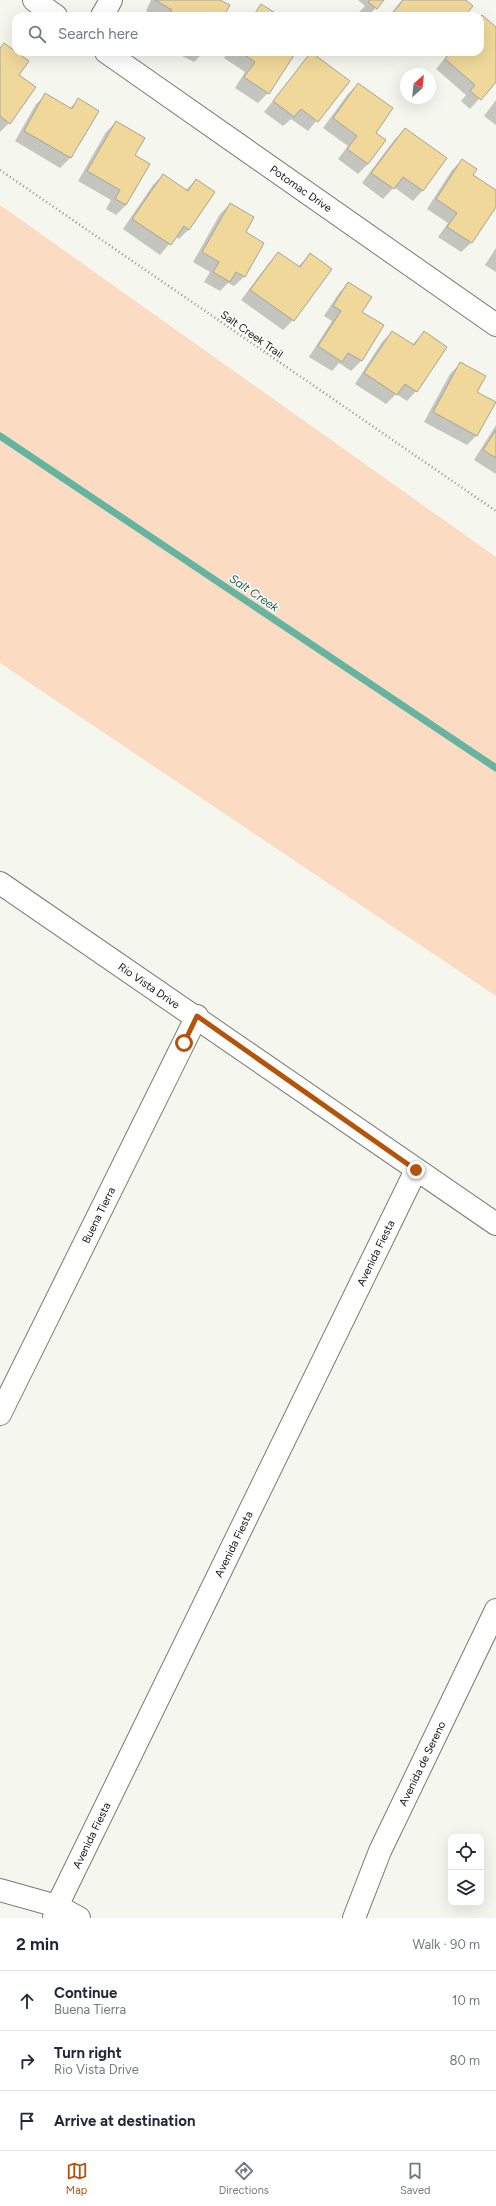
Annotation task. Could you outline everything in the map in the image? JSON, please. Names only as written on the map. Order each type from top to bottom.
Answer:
[{"type":"street","points":[[34,0],[50,12]]},
{"type":"street","points":[[104,12],[111,0]]},
{"type":"street","name":"Potomac Drive","points":[[112,56],[496,325]]},
{"type":"street","name":"Rio Vista Drive","points":[[0,883],[197,1016],[416,1170],[496,1224]]},
{"type":"street","name":"Buena Tierra","points":[[0,1414],[197,1016]]},
{"type":"street","name":"Avenida Fiesta","points":[[56,1912],[416,1170]]},
{"type":"street","name":"Avenida de Sereno","points":[[354,1918],[380,1851],[496,1610]]},
{"type":"street","points":[[0,1890],[56,1912],[79,1918]]},
{"type":"path","name":"Salt Creek Trail","points":[[0,170],[496,511]]},
{"type":"shaded area","points":[[0,205],[496,557],[496,996],[0,663]]},
{"type":"building","points":[[155,0],[220,0],[230,5],[226,12],[171,12],[172,10]]},
{"type":"building","points":[[370,0],[384,0],[377,9],[368,2]]},
{"type":"building","points":[[403,0],[466,0],[473,6],[468,12],[394,12]]},
{"type":"building","points":[[261,4],[274,12],[256,12]]},
{"type":"building","points":[[484,17],[496,27],[496,82],[481,100],[470,91],[475,85],[445,59],[447,56],[484,56]]},
{"type":"building","points":[[4,43],[12,49],[12,56],[22,56],[29,61],[19,75],[36,87],[10,124],[0,116],[0,48]]},
{"type":"building","points":[[246,56],[293,56],[269,94],[244,77],[255,62]]},
{"type":"building","points":[[308,56],[316,56],[350,81],[318,122],[301,109],[294,117],[273,101]]},
{"type":"building","points":[[358,83],[393,108],[376,133],[386,140],[368,164],[347,149],[357,136],[333,118]]},
{"type":"building","points":[[45,93],[72,109],[78,98],[99,111],[71,158],[24,131]]},
{"type":"building","points":[[116,121],[145,138],[135,155],[150,164],[126,205],[115,199],[120,190],[87,171]]},
{"type":"building","points":[[405,128],[447,158],[423,191],[403,177],[394,189],[371,173]]},
{"type":"building","points":[[462,159],[477,169],[473,175],[496,190],[496,207],[472,243],[447,227],[457,213],[436,199]]},
{"type":"building","points":[[163,174],[188,191],[196,179],[215,192],[189,230],[184,226],[171,245],[132,219]]},
{"type":"building","points":[[230,203],[254,217],[246,232],[264,243],[245,277],[236,272],[230,282],[213,272],[219,262],[202,252]]},
{"type":"building","points":[[278,252],[300,267],[310,253],[332,269],[294,321],[250,290]]},
{"type":"building","points":[[348,282],[372,297],[362,312],[384,325],[362,361],[348,353],[342,362],[318,346],[341,311],[333,306]]},
{"type":"building","points":[[392,331],[414,345],[424,331],[447,347],[417,392],[405,384],[397,395],[364,373]]},
{"type":"building","points":[[460,362],[486,376],[477,392],[496,402],[477,436],[433,412]]},
{"type":"building","points":[[496,430],[496,458],[483,450]]},
{"type":"waterway","name":"Salt Creek","points":[[0,436],[496,768]]},
{"type":"route","points":[[184,1043],[197,1016],[416,1170]]}]
